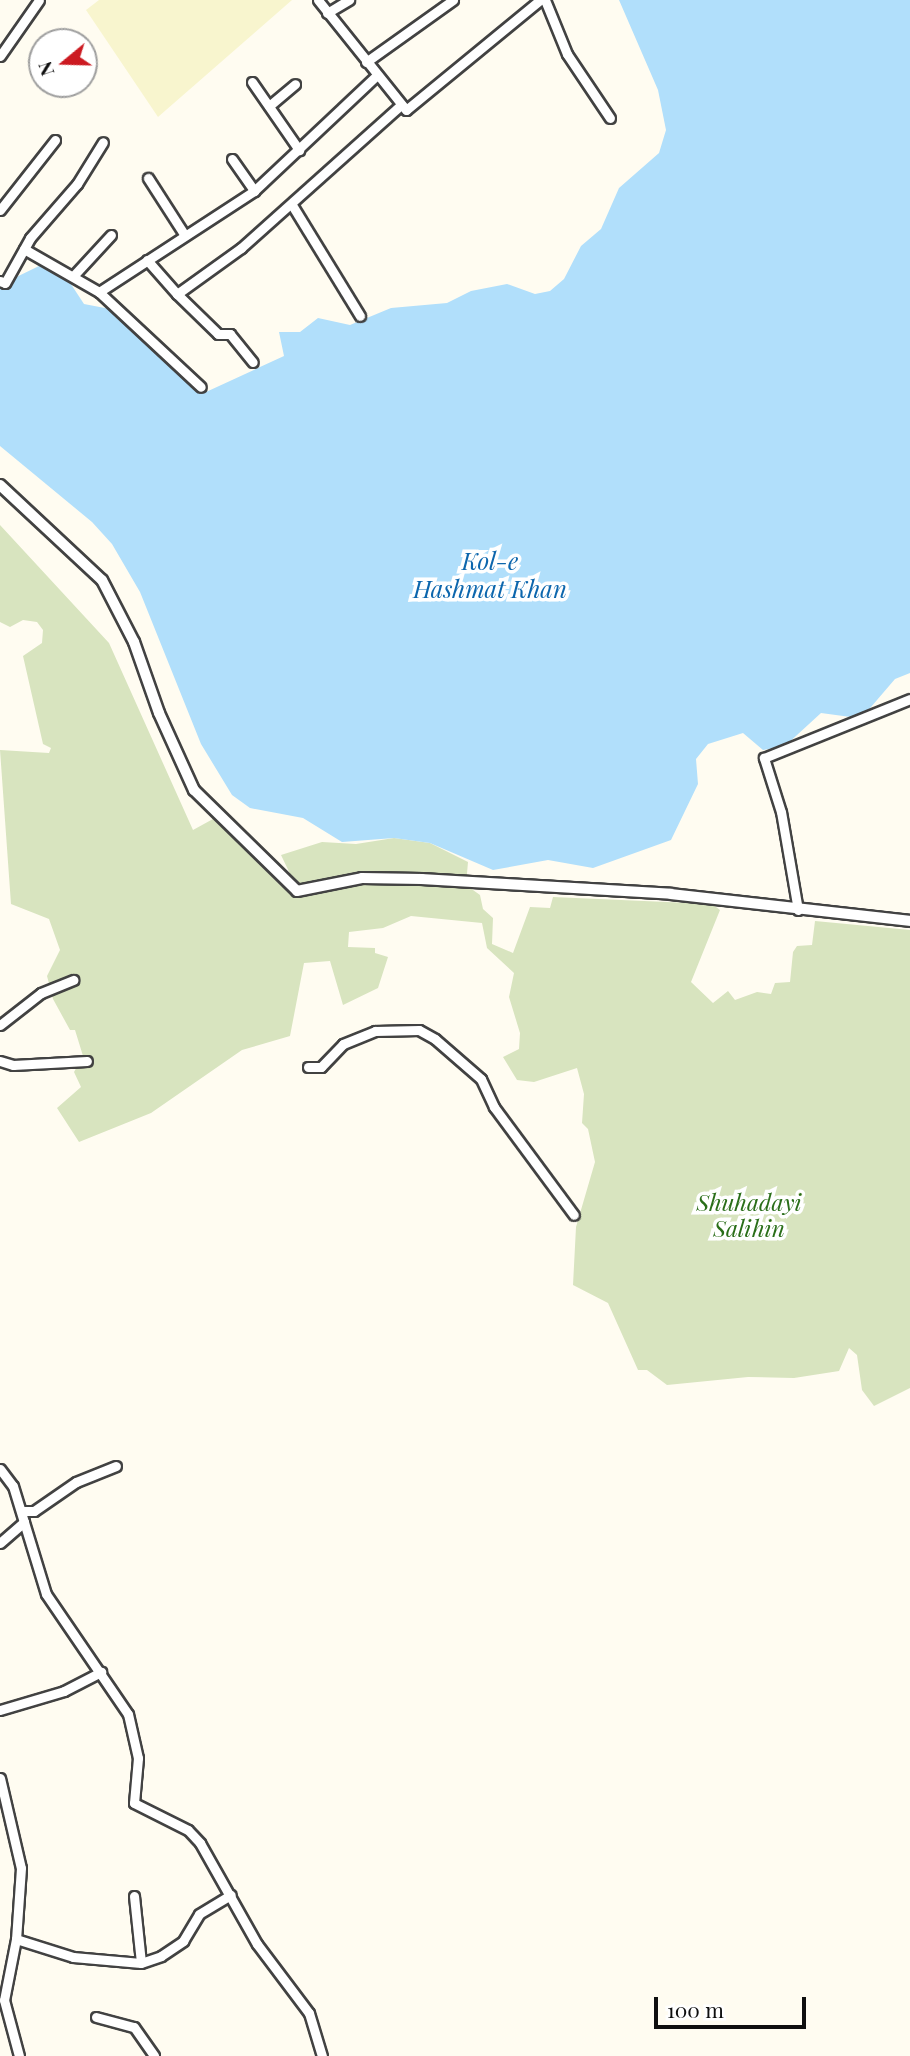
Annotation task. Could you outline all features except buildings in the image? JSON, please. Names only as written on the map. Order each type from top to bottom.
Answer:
[{"type":"street","points":[[0,56],[39,0]]},
{"type":"street","points":[[318,0],[406,110],[542,0],[567,54],[610,118]]},
{"type":"street","points":[[327,13],[349,0]]},
{"type":"street","points":[[366,62],[453,0]]},
{"type":"street","points":[[99,292],[184,234],[254,191],[377,75]]},
{"type":"street","points":[[253,82],[299,150]]},
{"type":"street","points":[[269,106],[295,84]]},
{"type":"street","points":[[177,294],[292,205],[401,105]]},
{"type":"street","points":[[0,210],[55,141]]},
{"type":"street","points":[[0,281],[5,283],[24,250],[77,184],[103,142]]},
{"type":"street","points":[[232,159],[254,191]]},
{"type":"street","points":[[148,178],[184,234]]},
{"type":"street","points":[[292,205],[360,316]]},
{"type":"street","points":[[75,274],[111,235]]},
{"type":"street","points":[[24,250],[75,274],[99,292],[201,387]]},
{"type":"street","points":[[147,260],[218,334],[230,334],[253,362]]},
{"type":"street","points":[[0,485],[102,580],[134,642],[168,737],[194,790],[297,891],[362,878],[422,878],[671,894],[798,910],[910,920]]},
{"type":"street","points":[[798,910],[781,812],[764,758],[910,699]]},
{"type":"street","points":[[0,1026],[41,993],[74,980]]},
{"type":"street","points":[[308,1067],[320,1067],[343,1044],[375,1031],[419,1030],[435,1039],[481,1079],[494,1107],[575,1215]]},
{"type":"street","points":[[0,1062],[13,1065],[87,1061]]},
{"type":"street","points":[[22,1511],[34,1511],[76,1482],[116,1466]]},
{"type":"street","points":[[0,1469],[13,1486],[46,1594],[101,1672],[130,1724],[138,1758],[134,1803],[188,1830],[232,1895],[257,1944],[309,2013],[322,2056]]},
{"type":"street","points":[[0,1543],[24,1522]]},
{"type":"street","points":[[0,1710],[64,1691],[101,1672]]},
{"type":"street","points":[[0,1778],[21,1868],[16,1939],[3,2017],[19,2056]]},
{"type":"street","points":[[16,1939],[73,1957],[141,1963],[161,1956],[183,1941],[199,1914],[232,1895]]},
{"type":"street","points":[[134,1896],[141,1963]]},
{"type":"street","points":[[96,2017],[134,2027],[154,2056]]},
{"type":"shaded area","points":[[99,0],[292,0],[158,117],[86,10]]},
{"type":"green space","name":"Shuhadayi Salihin","points":[[0,525],[109,643],[193,830],[213,819],[282,887],[293,880],[281,855],[322,842],[356,844],[394,838],[430,843],[468,862],[466,885],[480,895],[483,909],[493,918],[492,944],[513,953],[530,907],[550,908],[553,897],[712,904],[720,910],[691,982],[713,1003],[728,991],[735,1000],[757,992],[771,994],[775,983],[790,982],[793,952],[797,946],[812,945],[815,921],[910,930],[910,1388],[874,1406],[862,1390],[857,1355],[849,1348],[839,1371],[794,1378],[748,1377],[667,1385],[647,1370],[638,1370],[608,1303],[573,1285],[576,1227],[595,1162],[588,1129],[582,1123],[584,1094],[577,1068],[534,1082],[517,1080],[503,1057],[519,1049],[520,1033],[509,997],[514,973],[487,948],[482,923],[411,916],[383,928],[349,932],[348,947],[375,948],[375,953],[388,957],[378,988],[343,1005],[330,961],[304,963],[290,1036],[242,1050],[151,1113],[79,1142],[57,1108],[81,1087],[74,1072],[83,1056],[75,1030],[70,1030],[53,999],[47,976],[60,950],[49,919],[11,904],[0,750],[49,753],[51,748],[43,744],[23,656],[42,643],[43,630],[37,622],[23,620],[10,627],[0,622]]},
{"type":"water","name":"Kol-e Hashmat Khan","points":[[619,0],[910,0],[910,673],[895,679],[865,714],[858,718],[821,713],[785,746],[763,750],[743,733],[708,744],[696,759],[698,784],[671,840],[593,868],[548,860],[493,870],[430,843],[394,838],[342,842],[303,818],[250,808],[232,795],[201,744],[140,592],[112,544],[92,522],[0,446],[0,285],[39,266],[63,272],[84,304],[110,309],[143,332],[176,370],[206,392],[284,356],[279,332],[300,332],[318,318],[350,325],[391,308],[447,303],[471,291],[507,284],[535,294],[550,291],[564,279],[581,246],[601,229],[619,188],[659,153],[666,130],[658,90]]}]
